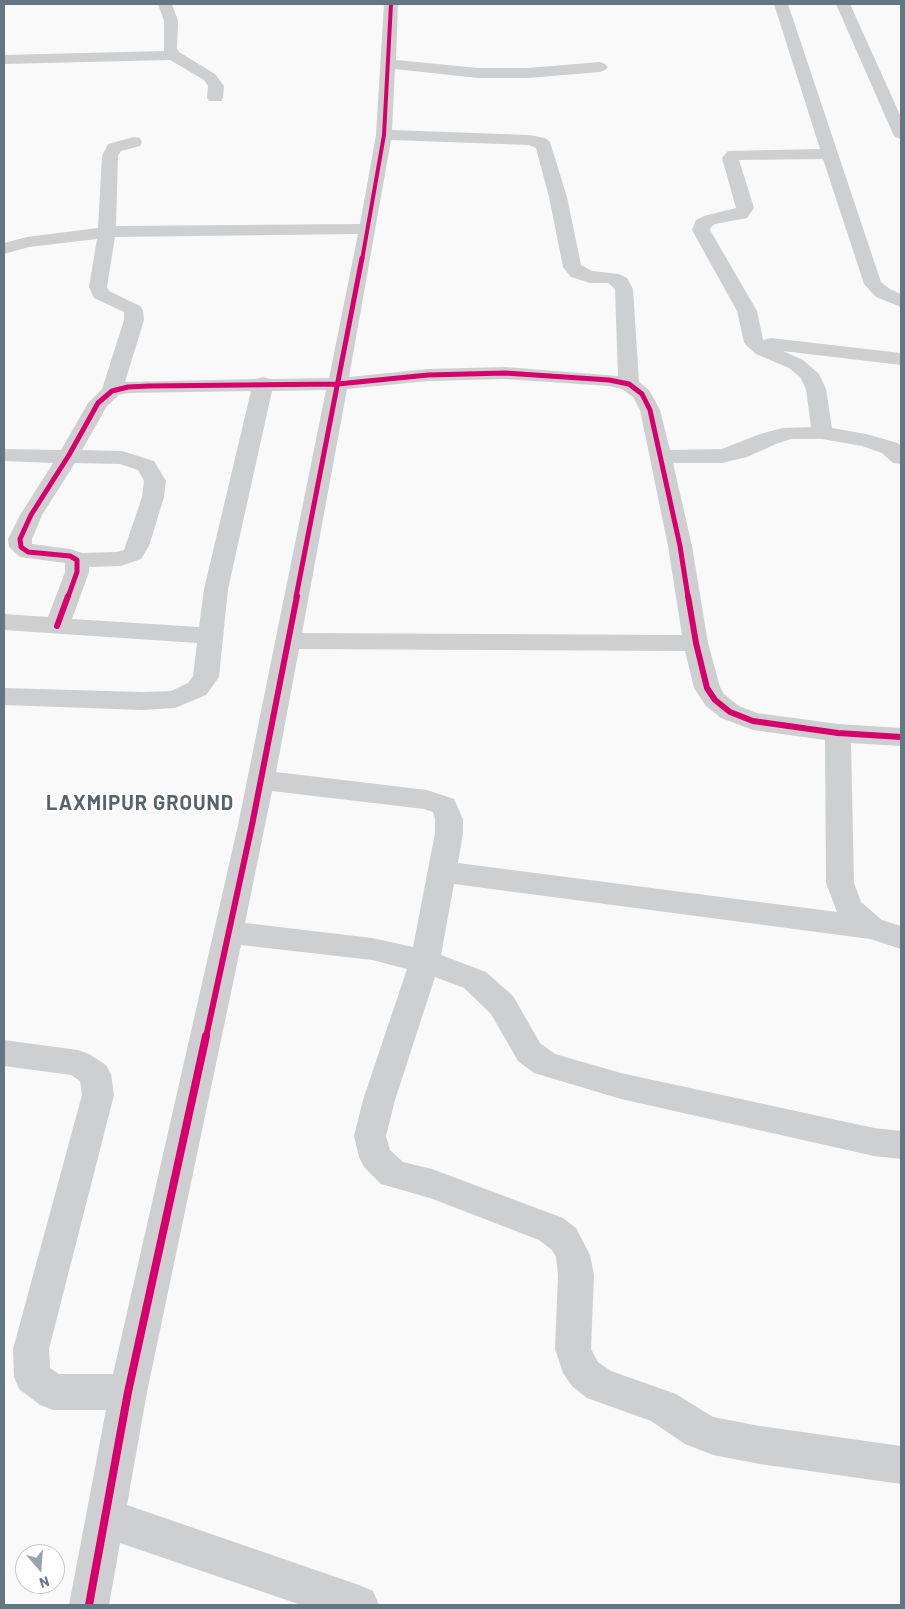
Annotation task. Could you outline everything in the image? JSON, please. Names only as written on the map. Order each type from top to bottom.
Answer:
[{"type":"street","points":[[165,4],[171,20],[170,48],[173,55]]},
{"type":"street","points":[[89,1605],[128,1392],[260,780],[368,229],[384,135],[391,4]]},
{"type":"street","points":[[781,4],[871,279],[883,294],[901,301]]},
{"type":"street","points":[[843,4],[901,134]]},
{"type":"street","points":[[4,60],[173,55],[210,76],[216,86],[215,98]]},
{"type":"street","points":[[388,64],[478,73],[528,73],[600,67]]},
{"type":"street","points":[[384,135],[529,140],[539,142],[544,146],[558,197],[572,267],[578,273],[584,275],[612,278],[620,282],[624,289],[629,384]]},
{"type":"street","points":[[112,391],[134,320],[133,310],[101,294],[98,287],[107,232],[110,156],[114,148],[134,142]]},
{"type":"street","points":[[822,433],[816,389],[809,374],[796,364],[763,350],[754,342],[747,311],[701,230],[702,224],[710,220],[741,214],[745,208],[730,158],[734,155],[831,154]]},
{"type":"street","points":[[4,249],[27,242],[107,232],[211,229],[368,229]]},
{"type":"street","points":[[754,342],[901,359]]},
{"type":"street","points":[[4,455],[69,455],[122,458],[146,466],[156,481],[138,546],[133,554],[115,560],[77,560],[70,556],[28,552],[21,547],[20,539],[31,515],[69,455],[98,403],[112,391],[128,387],[148,386],[338,384],[428,376],[505,373],[609,380],[629,384],[642,394],[650,410],[680,546],[696,643],[707,688],[715,700],[730,712],[753,721],[838,733],[901,737]]},
{"type":"street","points":[[4,697],[142,701],[175,699],[197,689],[206,677],[216,589],[279,384]]},
{"type":"street","points":[[661,457],[722,456],[739,452],[768,439],[791,433],[822,433],[866,440],[897,451]]},
{"type":"street","points":[[57,626],[77,572],[77,560]]},
{"type":"street","points":[[4,622],[210,636]]},
{"type":"street","points":[[288,641],[696,643]]},
{"type":"street","points":[[838,733],[840,883],[849,908],[872,928]]},
{"type":"street","points":[[260,780],[427,800],[444,806],[449,819],[449,833],[425,961],[379,1100],[370,1136],[376,1157],[393,1174],[432,1184],[551,1228],[564,1239],[573,1255],[576,1275],[573,1349],[576,1360],[585,1374],[600,1385],[663,1407],[698,1432],[713,1436],[760,1446],[901,1465]]},
{"type":"street","points":[[442,872],[872,928],[901,938]]},
{"type":"street","points":[[228,932],[372,949],[425,961],[475,980],[502,1005],[529,1052],[545,1064],[621,1086],[874,1142],[901,1145]]},
{"type":"street","points":[[4,1053],[78,1063],[95,1074],[98,1095],[31,1349],[32,1377],[54,1392],[128,1392]]},
{"type":"street","points":[[106,1518],[359,1605]]},
{"type":"cycle path","points":[[89,1605],[128,1392],[252,825],[368,229],[384,135],[391,4]]},
{"type":"cycle path","points":[[57,626],[77,572],[77,560],[70,556],[28,552],[21,547],[20,539],[31,515],[69,455],[98,403],[112,391],[128,387],[149,386],[338,384],[428,375],[505,373],[609,380],[629,384],[642,394],[650,410],[680,546],[696,643],[707,688],[715,700],[730,712],[753,721],[838,733],[901,737]]},
{"type":"district","name":"LAXMIPUR GROUND","points":[[140,803]]}]
